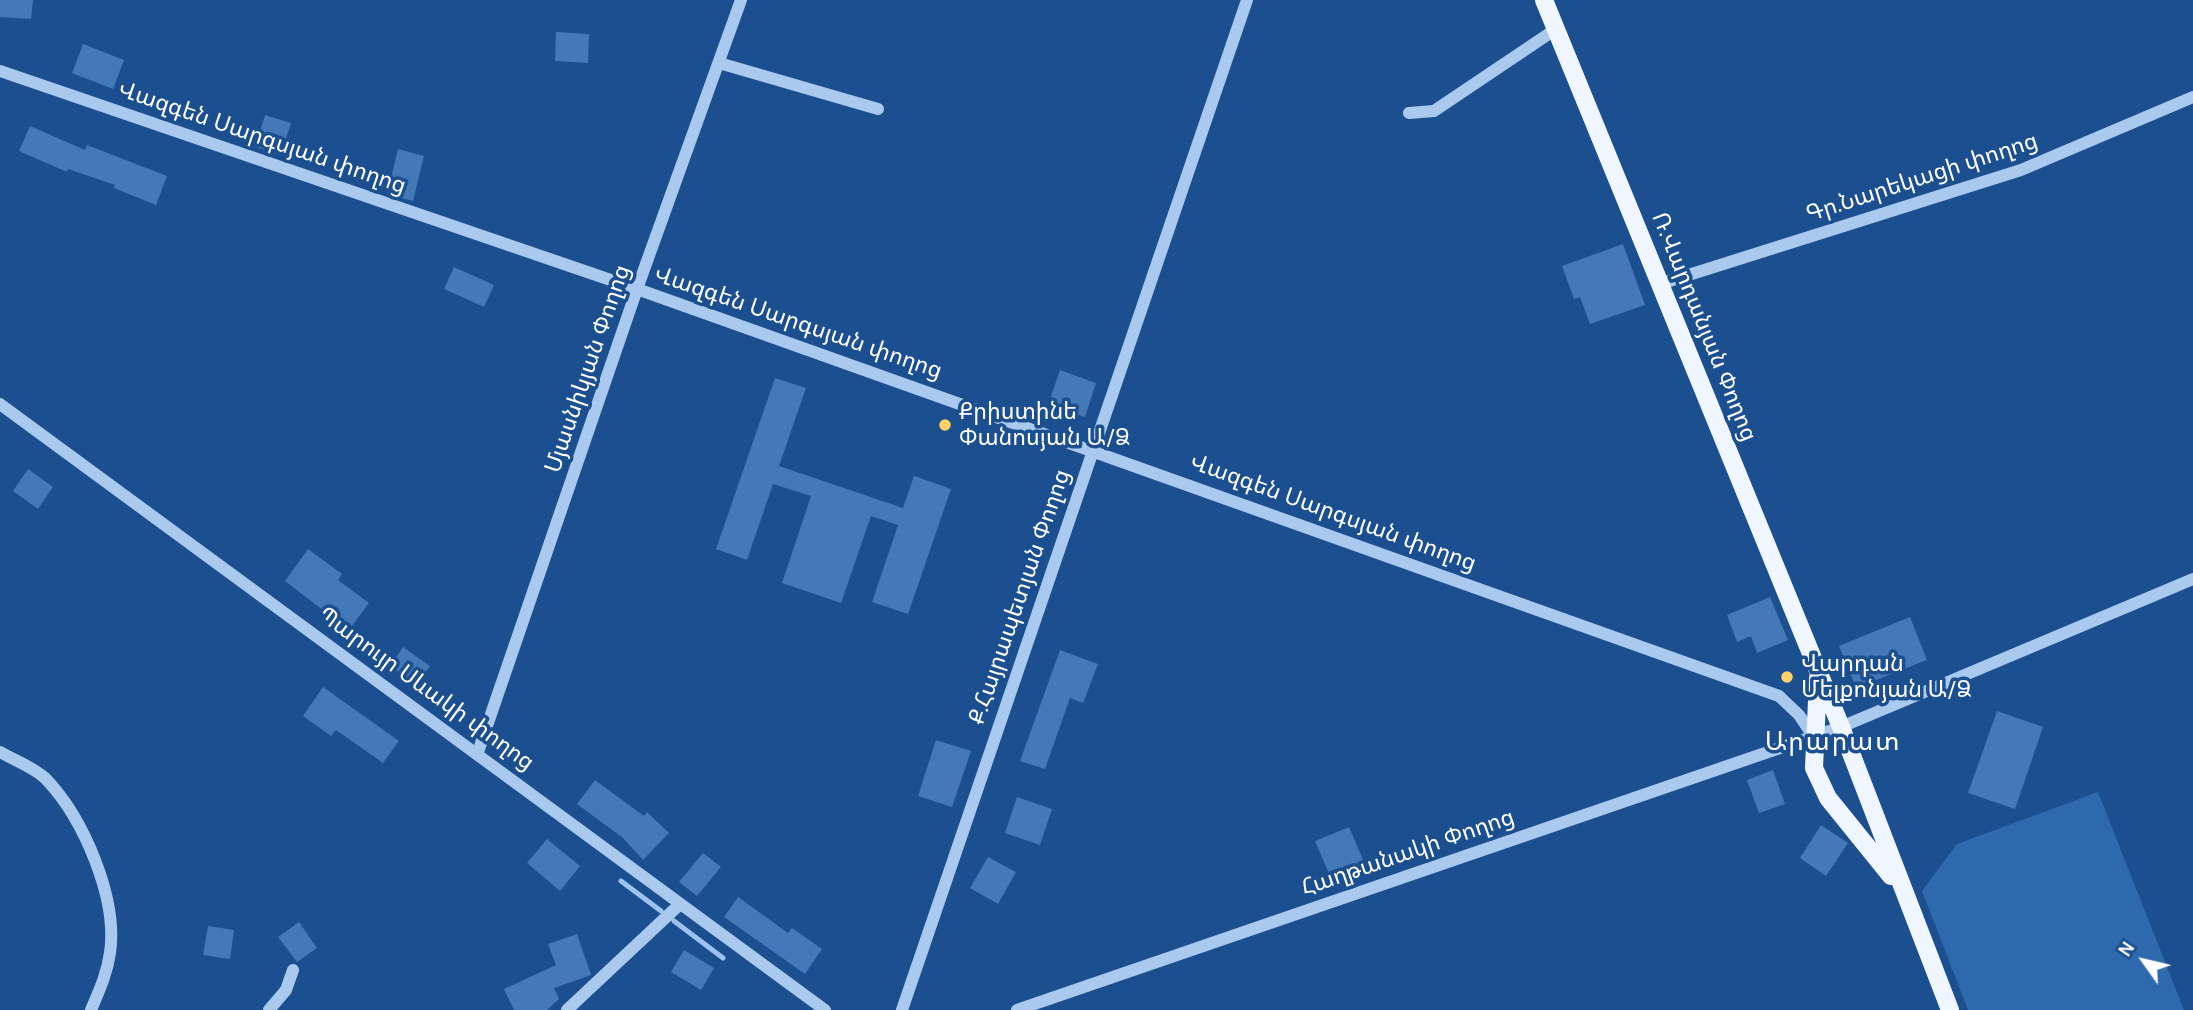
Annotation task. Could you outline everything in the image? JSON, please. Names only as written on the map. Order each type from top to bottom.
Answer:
[{"type":"main road","name":"Ռ.Վարդանյան Փողոց","points":[[1544,0],[1841,727],[1906,896]]},
{"type":"main road","points":[[1818,673],[1813,736],[1814,768],[1828,797],[1868,843],[1906,896],[1950,1010]]},
{"type":"street","name":"Մյասնիկյան Փողոց","points":[[478,752],[637,289],[741,0]]},
{"type":"street","name":"Ք.Հայրապետյան Փողոց","points":[[902,1010],[1247,0]]},
{"type":"street","points":[[1409,113],[1434,111],[1556,29]]},
{"type":"street","points":[[719,63],[878,109]]},
{"type":"street","name":"Վազգեն Սարգսյան փողոց","points":[[0,71],[637,289],[1093,449],[1779,696],[1799,715],[1813,736]]},
{"type":"street","name":"Գր.Նարեկացի փողոց","points":[[1660,285],[2021,170],[2193,97]]},
{"type":"street","name":"Պարույր Սևակի փողոց","points":[[0,404],[478,752],[679,905],[825,1010]]},
{"type":"street","points":[[1813,736],[1841,727],[2193,579]]},
{"type":"street","name":"Հաղթանակի Փողոց","points":[[1017,1010],[1813,736]]},
{"type":"street","points":[[0,751],[45,778],[71,812],[96,860],[109,907],[110,951],[104,979],[91,1010]]},
{"type":"street","points":[[567,1010],[679,905]]},
{"type":"street","points":[[269,1010],[286,990],[293,970]]},
{"type":"shaded area","points":[[2098,792],[2184,1010],[1968,1010],[1922,891],[1957,844]]},
{"type":"building","points":[[0,0],[33,0],[31,19],[0,17]]},
{"type":"building","points":[[556,32],[589,34],[588,63],[555,61]]},
{"type":"building","points":[[83,44],[124,60],[113,89],[72,73]]},
{"type":"building","points":[[265,115],[291,123],[281,155],[255,147]]},
{"type":"building","points":[[30,126],[85,150],[87,145],[167,176],[156,205],[114,188],[115,185],[68,169],[67,172],[19,151]]},
{"type":"building","points":[[398,149],[424,156],[413,201],[387,194]]},
{"type":"building","points":[[1623,244],[1645,305],[1590,324],[1580,297],[1574,299],[1562,266]]},
{"type":"building","points":[[454,267],[494,285],[484,307],[444,289]]},
{"type":"building","points":[[1060,370],[1096,383],[1085,417],[1048,405]]},
{"type":"building","points":[[775,378],[806,388],[779,466],[903,508],[914,476],[951,489],[908,614],[872,602],[898,525],[871,516],[841,603],[782,583],[811,496],[773,484],[747,560],[716,549]]},
{"type":"building","points":[[28,469],[53,487],[38,509],[13,491]]},
{"type":"building","points":[[308,549],[342,574],[338,580],[369,603],[349,630],[285,581]]},
{"type":"building","points":[[1770,597],[1788,640],[1757,653],[1751,636],[1737,642],[1727,615]]},
{"type":"building","points":[[1910,617],[1927,660],[1856,688],[1839,646]]},
{"type":"building","points":[[403,647],[430,666],[417,685],[390,666]]},
{"type":"building","points":[[1060,650],[1098,664],[1083,703],[1070,698],[1045,769],[1020,761]]},
{"type":"building","points":[[323,687],[399,741],[383,763],[336,730],[331,736],[303,716]]},
{"type":"building","points":[[1997,711],[2043,727],[2015,809],[1968,793]]},
{"type":"building","points":[[936,740],[971,751],[952,807],[918,796]]},
{"type":"building","points":[[1773,770],[1785,804],[1759,813],[1747,780]]},
{"type":"building","points":[[595,780],[644,816],[647,812],[669,833],[643,860],[623,838],[577,804]]},
{"type":"building","points":[[1017,797],[1052,809],[1040,845],[1005,833]]},
{"type":"building","points":[[1821,825],[1848,843],[1826,876],[1800,858]]},
{"type":"building","points":[[1349,827],[1364,862],[1330,876],[1315,841]]},
{"type":"building","points":[[547,839],[580,866],[560,891],[527,863]]},
{"type":"building","points":[[703,853],[721,867],[697,896],[679,882]]},
{"type":"building","points":[[988,857],[1016,872],[998,904],[970,888]]},
{"type":"building","points":[[738,897],[788,933],[792,928],[822,949],[805,974],[724,917]]},
{"type":"building","points":[[299,922],[317,948],[297,962],[278,937]]},
{"type":"building","points":[[208,926],[234,930],[230,959],[203,955]]},
{"type":"building","points":[[577,934],[591,975],[554,988],[559,999],[547,1010],[514,1010],[504,989],[556,965],[548,944]]},
{"type":"building","points":[[684,950],[714,968],[701,990],[671,972]]},
{"type":"waterway","points":[[621,881],[661,911]]},
{"type":"waterway","points":[[674,921],[723,958]]},
{"type":"place","name":"Քրիստինե Փանոսյան Ա/Ձ","points":[[945,425]]},
{"type":"place","name":"Վարդան Մելքոնյան Ա/Ձ","points":[[1787,677]]},
{"type":"district","name":"Արարատ","points":[[1833,743]]}]
